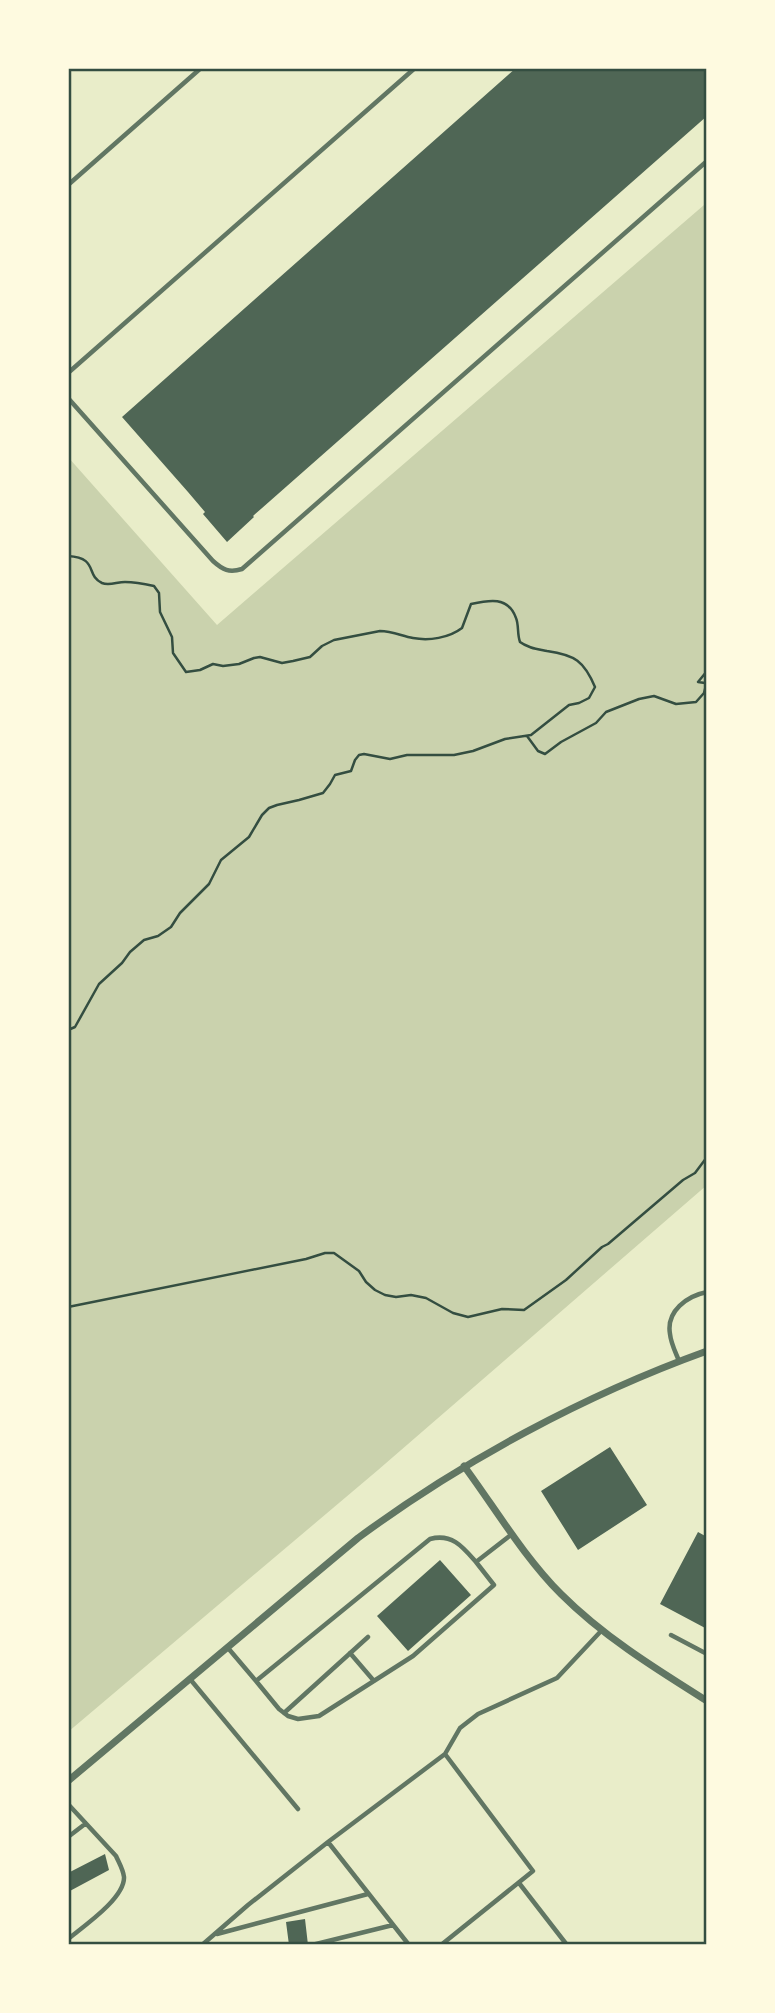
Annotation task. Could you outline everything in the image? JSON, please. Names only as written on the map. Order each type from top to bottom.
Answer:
[{"type":"street","points":[[68,1782],[358,1538],[404,1504],[464,1466],[592,1400],[707,1351]]},
{"type":"street","points":[[464,1466],[558,1591],[602,1630],[707,1701]]},
{"type":"lane","points":[[68,185],[201,68]]},
{"type":"lane","points":[[68,373],[415,68]]},
{"type":"lane","points":[[68,398],[214,561],[226,571],[242,569],[707,161]]},
{"type":"lane","points":[[679,1361],[669,1333],[670,1324],[681,1304],[694,1295],[707,1292]]},
{"type":"lane","points":[[476,1562],[513,1534]]},
{"type":"lane","points":[[228,1648],[256,1681],[284,1713],[298,1719],[319,1716],[413,1656],[494,1585],[463,1546],[439,1537],[430,1539],[256,1681]]},
{"type":"lane","points":[[202,1945],[328,1842],[445,1754],[460,1728],[468,1720],[557,1678],[602,1630]]},
{"type":"lane","points":[[671,1635],[707,1654]]},
{"type":"lane","points":[[284,1713],[368,1637]]},
{"type":"lane","points":[[350,1653],[374,1681]]},
{"type":"lane","points":[[190,1679],[298,1809]]},
{"type":"lane","points":[[441,1945],[533,1871],[445,1754]]},
{"type":"lane","points":[[68,1804],[116,1856],[124,1877],[120,1893],[68,1939]]},
{"type":"lane","points":[[68,1837],[85,1824]]},
{"type":"lane","points":[[328,1842],[409,1945]]},
{"type":"lane","points":[[519,1883],[567,1945]]},
{"type":"lane","points":[[213,1935],[369,1894]]},
{"type":"lane","points":[[312,1945],[393,1925]]},
{"type":"path","points":[[68,556],[85,559],[97,579],[105,584],[126,582],[153,586],[159,593],[160,612],[172,636],[173,653],[186,672],[213,664],[239,664],[260,657],[282,663],[293,661],[310,657],[334,640],[380,631],[420,639],[447,636],[462,628],[471,604],[494,599],[507,605],[517,620],[520,642],[533,649],[570,656],[587,671],[595,687],[589,698],[569,705],[545,722],[534,734],[505,738],[473,751],[454,755],[407,755],[390,759],[359,755],[351,771],[335,775],[323,793],[269,808],[249,837],[221,860],[209,884],[180,913],[171,927],[158,936],[144,940],[99,984],[75,1027],[68,1030]]},
{"type":"path","points":[[527,736],[538,751],[545,754],[596,723],[606,712],[639,699],[654,696],[676,704],[696,702],[704,693],[706,685],[698,682],[707,671]]},
{"type":"path","points":[[68,790],[68,810]]},
{"type":"path","points":[[68,1307],[334,1253],[359,1271],[375,1290],[385,1295],[426,1298],[462,1317],[502,1309],[524,1310],[566,1280],[602,1247],[695,1173],[707,1157]]},
{"type":"green space","points":[[704,205],[707,207],[707,1185],[378,1470],[68,1732],[68,457],[217,625]]},
{"type":"building","points":[[516,68],[707,68],[707,116],[253,516],[227,542],[203,514],[205,512],[122,417]]},
{"type":"building","points":[[610,1447],[647,1505],[578,1550],[541,1491]]},
{"type":"building","points":[[698,1532],[707,1537],[707,1629],[660,1604]]},
{"type":"building","points":[[440,1560],[471,1595],[408,1651],[377,1616]]},
{"type":"building","points":[[105,1854],[109,1870],[68,1892],[68,1873]]},
{"type":"building","points":[[305,1919],[308,1945],[289,1945],[286,1922]]}]
